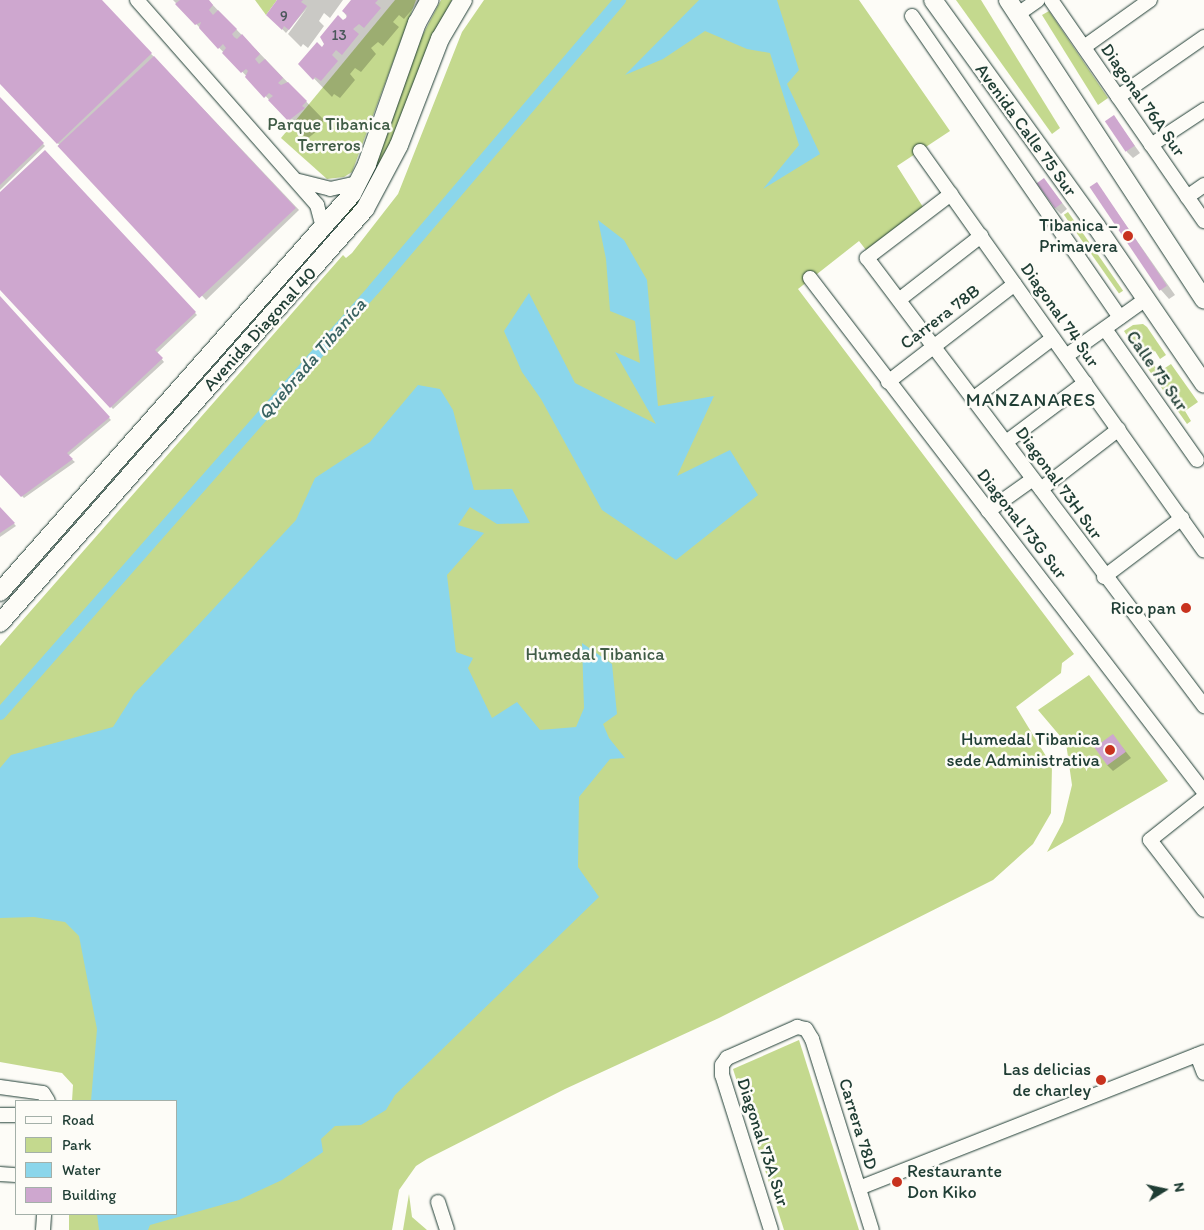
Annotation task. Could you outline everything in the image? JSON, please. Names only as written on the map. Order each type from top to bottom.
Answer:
[{"type":"main road","name":"Avenida Diagonal 40","points":[[0,592],[318,235],[358,183],[417,24],[430,0]]},
{"type":"main road","name":"Avenida Diagonal 40","points":[[0,623],[366,209],[399,145],[440,39],[463,0]]},
{"type":"main road","name":"Avenida Calle 75 Sur","points":[[932,0],[1146,299],[1204,384]]},
{"type":"main road","points":[[1013,7],[1204,300]]},
{"type":"street","points":[[137,0],[298,180],[321,213],[318,235]]},
{"type":"street","points":[[1013,7],[1038,0]]},
{"type":"street","name":"Diagonal 76A Sur","points":[[1051,0],[1204,221]]},
{"type":"street","points":[[1084,47],[1150,0]]},
{"type":"street","points":[[912,16],[1120,318]]},
{"type":"street","points":[[1118,97],[1204,37]]},
{"type":"street","points":[[1151,145],[1204,110]]},
{"type":"street","name":"Diagonal 74 Sur","points":[[920,151],[1204,550]]},
{"type":"street","points":[[298,180],[330,189],[358,183]]},
{"type":"street","points":[[1187,197],[1204,185]]},
{"type":"street","name":"Diagonal 73H Sur","points":[[951,194],[867,258],[900,298],[1104,577],[1204,706]]},
{"type":"street","points":[[900,298],[981,236]]},
{"type":"street","name":"Diagonal 73G Sur","points":[[810,278],[1204,792]]},
{"type":"street","name":"Carrera 78B","points":[[888,382],[933,345],[1015,284]]},
{"type":"street","points":[[1066,356],[1146,299]]},
{"type":"street","name":"Calle 75 Sur","points":[[1104,328],[1197,460]]},
{"type":"street","points":[[974,398],[1053,338]]},
{"type":"street","points":[[1006,442],[1086,383]]},
{"type":"street","points":[[988,512],[1037,484],[1118,429]]},
{"type":"street","points":[[1104,577],[1182,518]]},
{"type":"street","points":[[1204,797],[1150,840],[1204,910]]},
{"type":"street","name":"Carrera 78D","points":[[722,1065],[727,1058],[797,1027],[806,1029],[812,1039],[872,1230]]},
{"type":"street","points":[[859,1188],[1201,1054],[1204,1073]]},
{"type":"street","name":"Diagonal 73A Sur","points":[[722,1065],[722,1075],[771,1230]]},
{"type":"street","points":[[0,1087],[44,1094],[47,1100]]},
{"type":"street","points":[[0,1115],[15,1115]]},
{"type":"street","points":[[0,1174],[15,1175]]},
{"type":"street","points":[[438,1202],[447,1230]]},
{"type":"street","points":[[43,1230],[44,1215]]},
{"type":"green space","points":[[255,0],[277,0],[266,15]]},
{"type":"green space","name":"Parque Tibanica Terreros","points":[[395,0],[416,0],[352,172],[344,177],[327,179],[281,138]]},
{"type":"green space","points":[[441,0],[452,0],[426,50],[391,149],[349,221],[343,215],[371,173],[420,40]]},
{"type":"green space","name":"Humedal Tibanica","points":[[484,0],[859,0],[950,131],[897,166],[923,207],[866,250],[859,241],[798,289],[1074,654],[1062,663],[1061,673],[1016,707],[1052,766],[1051,813],[1033,844],[993,880],[719,1018],[565,1089],[427,1159],[416,1166],[399,1190],[392,1230],[69,1230],[69,1215],[178,1215],[178,1100],[72,1100],[73,1085],[62,1073],[0,1062],[0,646],[343,255],[346,258],[352,253],[398,194],[462,32]]},
{"type":"green space","points":[[956,0],[981,0],[1060,128],[1052,134]]},
{"type":"green space","points":[[1049,11],[1108,98],[1098,105],[1042,15]]},
{"type":"green space","points":[[1068,212],[1123,291],[1119,294],[1064,215]]},
{"type":"green space","points":[[1143,324],[1166,355],[1160,359],[1155,351],[1143,360],[1124,331],[1133,325]]},
{"type":"green space","points":[[1152,362],[1159,372],[1171,364],[1198,402],[1185,411],[1191,421],[1187,424],[1146,366]]},
{"type":"green space","points":[[1089,675],[1168,781],[1047,852],[1063,822],[1072,785],[1066,743],[1038,710]]},
{"type":"green space","points":[[799,1040],[859,1230],[784,1230],[733,1069]]},
{"type":"green space","points":[[409,1194],[412,1217],[427,1230],[403,1230]]},
{"type":"water","points":[[699,0],[777,0],[799,70],[787,84],[820,154],[763,189],[799,145],[770,53],[747,49],[705,31],[663,59],[625,75]]},
{"type":"water","points":[[598,220],[624,240],[647,280],[658,406],[714,396],[677,476],[730,450],[758,495],[676,560],[602,510],[541,399],[522,372],[504,331],[529,293],[575,383],[656,424],[615,352],[640,363],[635,321],[610,311],[606,259]]},
{"type":"water","points":[[418,385],[440,389],[453,410],[474,490],[512,489],[530,523],[497,524],[470,507],[458,525],[484,533],[447,575],[456,652],[473,658],[468,668],[492,718],[517,702],[540,730],[576,727],[584,708],[582,643],[612,664],[617,714],[603,724],[609,738],[625,758],[610,759],[579,797],[578,867],[599,897],[395,1095],[386,1110],[361,1125],[335,1126],[321,1139],[323,1152],[282,1180],[239,1200],[150,1225],[148,1230],[99,1230],[97,1215],[178,1215],[178,1100],[91,1100],[97,1029],[79,936],[65,922],[34,917],[0,918],[0,768],[11,755],[113,727],[134,694],[296,520],[315,478],[370,442]]},
{"type":"building","points":[[0,0],[102,0],[152,53],[57,144],[0,84]]},
{"type":"building","points":[[180,0],[209,0],[213,5],[209,10],[213,15],[218,10],[237,29],[232,34],[237,39],[242,34],[260,54],[255,59],[259,64],[265,59],[283,78],[278,83],[281,85],[288,82],[307,101],[302,106],[305,108],[288,121],[268,100],[273,96],[269,93],[264,98],[245,77],[248,71],[246,69],[241,73],[222,53],[226,48],[223,44],[218,49],[199,28],[201,22],[195,25],[175,4]]},
{"type":"building","points":[[277,0],[303,0],[301,2],[307,6],[289,30],[284,26],[282,30],[266,15]]},
{"type":"building","points":[[351,0],[378,0],[375,3],[381,8],[364,28],[359,24],[353,29],[359,34],[342,55],[336,50],[332,55],[338,61],[321,81],[315,77],[313,80],[298,64],[317,42],[322,47],[324,44],[320,37],[338,15],[343,20],[346,18],[347,15],[342,11]]},
{"type":"building","points":[[154,56],[296,208],[199,298],[57,146]]},
{"type":"building","points":[[0,97],[44,143],[0,185]]},
{"type":"building","points":[[1114,115],[1135,146],[1126,152],[1105,121]]},
{"type":"building","points":[[45,150],[196,312],[155,350],[163,358],[110,408],[0,290],[0,192]]},
{"type":"building","points":[[1044,178],[1062,203],[1055,208],[1037,183]]},
{"type":"building","name":"Tibanica – Primavera","points":[[1097,182],[1167,286],[1159,291],[1090,187]]},
{"type":"building","points":[[0,296],[110,417],[67,453],[73,459],[21,497],[0,475]]},
{"type":"building","points":[[0,507],[15,523],[0,533]]},
{"type":"building","name":"Humedal Tibanica sede Administrativa","points":[[1113,734],[1126,752],[1107,765],[1094,748]]},
{"type":"waterway","name":"Quebrada Tibaníca","points":[[0,714],[374,289],[620,0]]},
{"type":"place","name":"Tibanica – Primavera","points":[[1128,236]]},
{"type":"place","name":"Rico pan","points":[[1186,608]]},
{"type":"place","name":"Humedal Tibanica sede Administrativa","points":[[1110,750]]},
{"type":"place","name":"Las delicias de charley","points":[[1101,1080]]},
{"type":"place","name":"Restaurante Don Kiko","points":[[897,1182]]},
{"type":"district","name":"MANZANARES","points":[[1031,400]]}]
